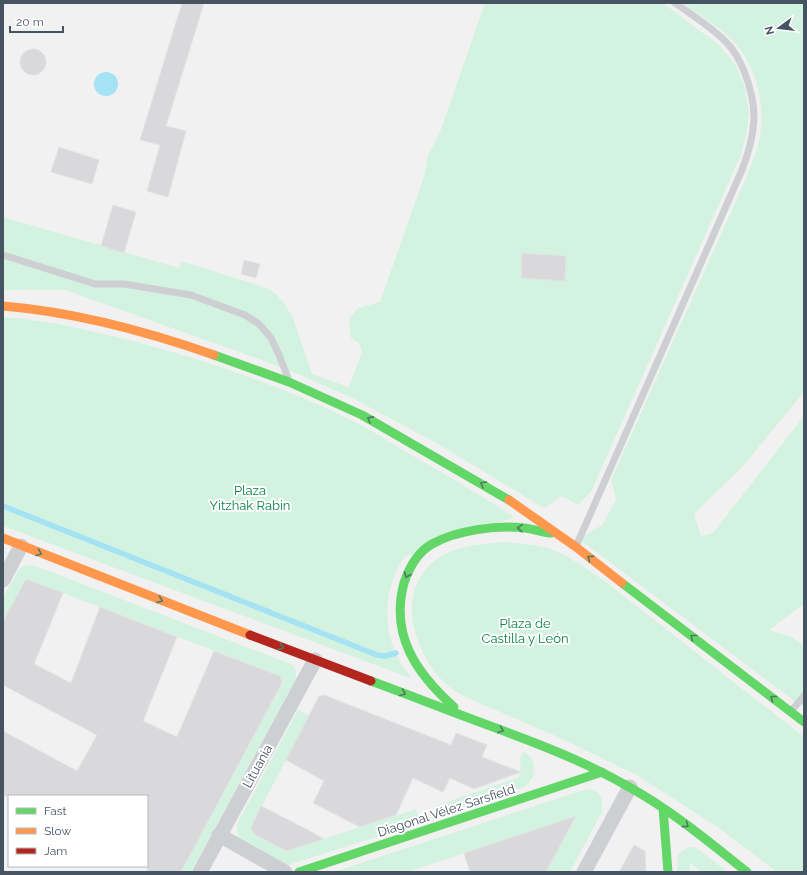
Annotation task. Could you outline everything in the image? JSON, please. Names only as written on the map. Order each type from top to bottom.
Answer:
[{"type":"main road","points":[[3,306],[37,309],[124,327],[200,350],[289,382],[362,415],[500,494],[576,547],[804,722]]},
{"type":"main road","points":[[465,716],[436,692],[416,667],[408,650],[403,633],[400,600],[409,570],[418,557],[431,544],[448,537],[503,527],[524,528],[558,535]]},
{"type":"main road","points":[[3,538],[315,660],[536,743],[602,772],[630,787],[663,808],[747,872]]},
{"type":"main road","name":"Diagonal Vélez Sarsfield","points":[[299,872],[602,772]]},
{"type":"main road","points":[[663,808],[668,872]]},
{"type":"street","points":[[3,580],[22,546]]},
{"type":"street","name":"Lituania","points":[[200,872],[315,660]]},
{"type":"street","points":[[584,872],[630,787]]},
{"type":"street","points":[[219,835],[285,872]]},
{"type":"lane","points":[[576,547],[742,170],[753,136],[755,118],[753,100],[748,81],[740,62],[728,44],[715,32],[675,3]]},
{"type":"lane","points":[[3,255],[95,284],[124,284],[191,295],[245,315],[259,324],[271,338],[289,382]]},
{"type":"lane","points":[[790,711],[804,696]]},
{"type":"green space","points":[[485,3],[663,3],[719,45],[737,68],[745,89],[749,112],[747,132],[740,157],[591,492],[578,505],[562,496],[544,508],[438,444],[352,398],[300,375],[256,358],[65,290],[3,290],[3,217],[179,268],[181,261],[267,288],[277,295],[293,318],[312,374],[349,387],[362,352],[359,343],[351,338],[349,319],[358,308],[380,302],[424,177],[428,155],[440,132]]},
{"type":"green space","points":[[683,3],[804,3],[804,392],[742,467],[694,514],[701,536],[713,533],[804,416],[804,606],[801,606],[769,630],[792,637],[804,646],[804,708],[579,539],[602,525],[616,500],[611,480],[747,176],[755,156],[759,140],[761,108],[759,95],[756,81],[745,56],[728,36]]},
{"type":"green space","name":"Plaza Yitzhak Rabin","points":[[3,317],[54,323],[137,342],[190,357],[244,375],[296,395],[363,426],[514,517],[404,557],[392,583],[387,611],[388,625],[390,638],[395,652],[403,667],[413,679],[3,526]]},
{"type":"green space","name":"Plaza de Castilla y León","points":[[507,542],[547,548],[563,554],[585,567],[804,737],[804,872],[777,872],[719,828],[638,776],[565,740],[468,698],[452,689],[442,680],[432,668],[417,638],[413,622],[412,606],[414,590],[421,576],[432,563],[449,552],[468,546]]},
{"type":"green space","points":[[33,565],[293,665],[296,671],[296,679],[191,872],[181,872],[282,683],[280,676],[26,579],[3,621],[3,597],[19,570],[23,566]]},
{"type":"green space","points":[[298,710],[309,716],[251,827],[254,834],[286,851],[416,809],[420,823],[288,865],[242,841],[237,833],[237,824]]},
{"type":"green space","points":[[523,752],[532,759],[534,764],[534,774],[532,779],[524,787],[440,817],[436,806],[519,777],[521,762],[519,761]]},
{"type":"green space","points":[[587,789],[599,794],[602,800],[602,812],[570,872],[546,872],[571,826],[567,819],[408,872],[333,872]]},
{"type":"green space","points":[[689,847],[694,847],[699,850],[728,872],[701,872],[690,863],[690,872],[677,872],[678,854]]},
{"type":"water","points":[[101,72],[111,72],[118,79],[118,89],[111,96],[101,96],[94,89],[94,79]]},
{"type":"building","points":[[182,3],[204,3],[166,126],[186,131],[168,197],[147,191],[160,145],[140,140]]},
{"type":"building","points":[[33,49],[42,53],[46,62],[42,71],[33,75],[24,71],[20,62],[24,53]]},
{"type":"building","points":[[59,147],[99,160],[92,184],[51,172]]},
{"type":"building","points":[[113,205],[136,212],[124,253],[101,246]]},
{"type":"building","points":[[522,253],[566,256],[565,281],[521,278]]},
{"type":"building","points":[[244,260],[260,264],[256,278],[241,274]]},
{"type":"building","points":[[26,579],[63,593],[34,664],[71,683],[100,607],[177,637],[143,721],[177,737],[214,651],[280,676],[282,683],[181,872],[147,872],[148,795],[3,796],[3,731],[77,771],[97,735],[3,685],[3,621]]},
{"type":"building","points":[[324,695],[451,745],[456,733],[487,745],[482,757],[521,772],[474,789],[450,778],[443,792],[413,778],[396,815],[360,827],[313,803],[324,781],[286,760],[319,696]]},
{"type":"building","points":[[261,806],[324,839],[286,851],[254,834],[251,827]]},
{"type":"building","points":[[576,816],[546,872],[470,872],[464,853]]},
{"type":"building","points":[[634,845],[645,851],[646,872],[619,872]]},
{"type":"waterway","points":[[3,506],[377,655],[385,656],[396,653]]},
{"type":"traffic: fast","points":[[214,355],[289,382],[362,415],[509,500]]},
{"type":"traffic: fast","points":[[454,707],[428,681],[418,667],[404,636],[401,620],[401,602],[404,583],[411,566],[422,551],[427,547],[442,539],[465,532],[490,528],[513,527],[551,533]]},
{"type":"traffic: fast","points":[[622,583],[804,722]]},
{"type":"traffic: fast","points":[[371,681],[528,740],[596,769],[660,806],[690,827],[747,872]]},
{"type":"traffic: fast","points":[[299,872],[602,772]]},
{"type":"traffic: fast","points":[[663,808],[668,872]]},
{"type":"traffic: slow","points":[[3,306],[57,313],[110,324],[162,338],[214,355]]},
{"type":"traffic: slow","points":[[509,500],[576,547],[622,583]]},
{"type":"traffic: slow","points":[[3,538],[250,635]]},
{"type":"traffic: jam","points":[[250,635],[371,681]]}]
